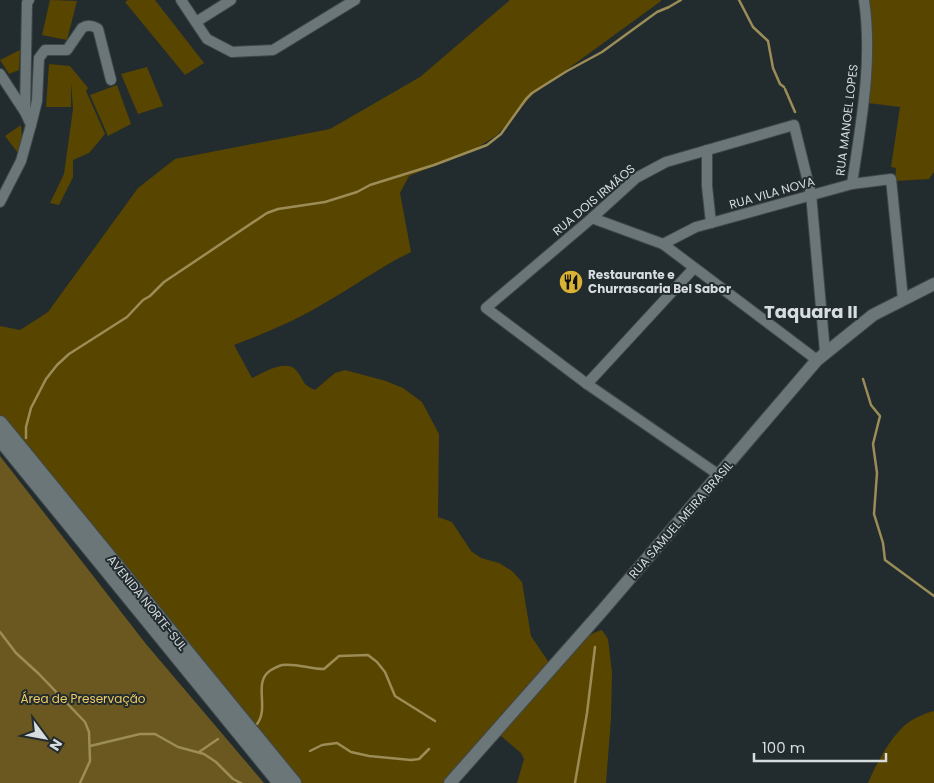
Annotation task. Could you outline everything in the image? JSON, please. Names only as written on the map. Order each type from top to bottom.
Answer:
[{"type":"main road","name":"AVENIDA NORTE-SUL","points":[[0,423],[294,783]]},
{"type":"main road","name":"AVENIDA NORTE-SUL","points":[[0,439],[280,783]]},
{"type":"street","points":[[181,0],[207,39],[232,52],[273,50],[355,0]]},
{"type":"street","points":[[196,22],[231,0]]},
{"type":"street","name":"RUA MANOEL LOPES","points":[[852,184],[867,82],[868,28],[864,0]]},
{"type":"street","points":[[25,112],[27,1]]},
{"type":"street","points":[[1,197],[21,161],[31,126],[39,86],[39,58],[45,50],[67,50],[82,28],[94,26],[98,29],[111,80]]},
{"type":"street","points":[[0,74],[25,112],[31,126]]},
{"type":"street","name":"RUA DOIS IRMÃOS","points":[[587,384],[486,308],[636,178],[666,162],[794,125],[812,194]]},
{"type":"street","points":[[707,150],[707,186],[711,223]]},
{"type":"street","name":"RUA VILA NOVA","points":[[663,244],[696,227],[812,194],[852,184],[892,179],[903,299]]},
{"type":"street","points":[[812,194],[821,356]]},
{"type":"street","points":[[592,218],[663,244],[694,268],[821,356]]},
{"type":"street","points":[[694,268],[587,384],[720,475]]},
{"type":"street","name":"RUA SAMUEL MEIRA BRASIL","points":[[450,783],[720,475],[821,356],[873,315],[934,284]]},
{"type":"shaded area","points":[[50,0],[77,1],[67,40],[42,35]]},
{"type":"shaded area","points":[[128,0],[155,0],[204,63],[185,75],[125,2]]},
{"type":"shaded area","points":[[510,0],[661,1],[532,95],[497,135],[472,151],[409,176],[400,193],[411,252],[306,314],[234,345],[252,378],[270,369],[289,366],[295,369],[304,382],[315,390],[335,373],[345,370],[386,381],[403,388],[422,402],[439,434],[438,517],[452,522],[471,551],[481,558],[499,563],[512,571],[522,582],[531,636],[552,667],[588,636],[602,630],[608,639],[612,672],[606,783],[517,783],[524,759],[521,753],[494,730],[444,783],[302,783],[0,415],[0,326],[20,330],[48,312],[138,188],[175,159],[330,129],[420,77]]},
{"type":"shaded area","points":[[868,0],[934,0],[934,172],[929,179],[895,181],[896,168],[891,167],[900,107],[868,103],[872,52]]},
{"type":"shaded area","points":[[20,50],[19,70],[9,74],[0,60]]},
{"type":"shaded area","points":[[49,64],[70,66],[88,88],[86,91],[105,134],[89,153],[73,160],[73,177],[59,205],[50,203],[64,174],[73,109],[71,82],[71,107],[46,107]]},
{"type":"shaded area","points":[[147,67],[163,106],[138,114],[121,74]]},
{"type":"shaded area","points":[[117,85],[131,124],[108,136],[90,95]]},
{"type":"shaded area","points":[[21,125],[22,138],[18,153],[5,136]]},
{"type":"shaded area","points":[[934,711],[934,783],[868,783],[880,759],[903,727],[921,715]]},
{"type":"green space","name":"Área de Preservação","points":[[0,456],[146,644],[264,783],[0,783]]},
{"type":"waterway","points":[[26,438],[26,427],[31,408],[46,379],[57,365],[69,354],[127,317],[164,282],[267,213],[278,209],[325,202],[487,145],[501,134],[532,93],[602,52],[657,12],[681,0]]},
{"type":"waterway","points":[[739,0],[753,27],[768,41],[773,68],[780,84],[784,87]]},
{"type":"waterway","points":[[785,89],[795,112]]},
{"type":"waterway","points":[[863,379],[871,405],[880,416],[873,444],[877,473],[874,514],[883,543],[885,560],[934,596]]},
{"type":"waterway","points":[[0,632],[16,653],[85,722],[89,732],[90,761],[80,783]]},
{"type":"waterway","points":[[575,783],[587,713],[595,647]]},
{"type":"waterway","points":[[257,724],[262,710],[263,681],[265,675],[271,670],[281,665],[298,665],[324,669],[339,656],[368,655],[385,672],[395,696],[435,721]]},
{"type":"waterway","points":[[90,746],[140,734],[155,734],[178,747],[204,754],[216,762],[233,779],[241,783]]},
{"type":"waterway","points":[[199,752],[218,739]]},
{"type":"waterway","points":[[310,751],[322,745],[337,743],[351,752],[369,756],[411,760],[419,759],[429,749]]},
{"type":"place","name":"Restaurante e Churrascaria Bel Sabor","points":[[571,282]]},
{"type":"district","name":"Taquara II","points":[[811,312]]}]
